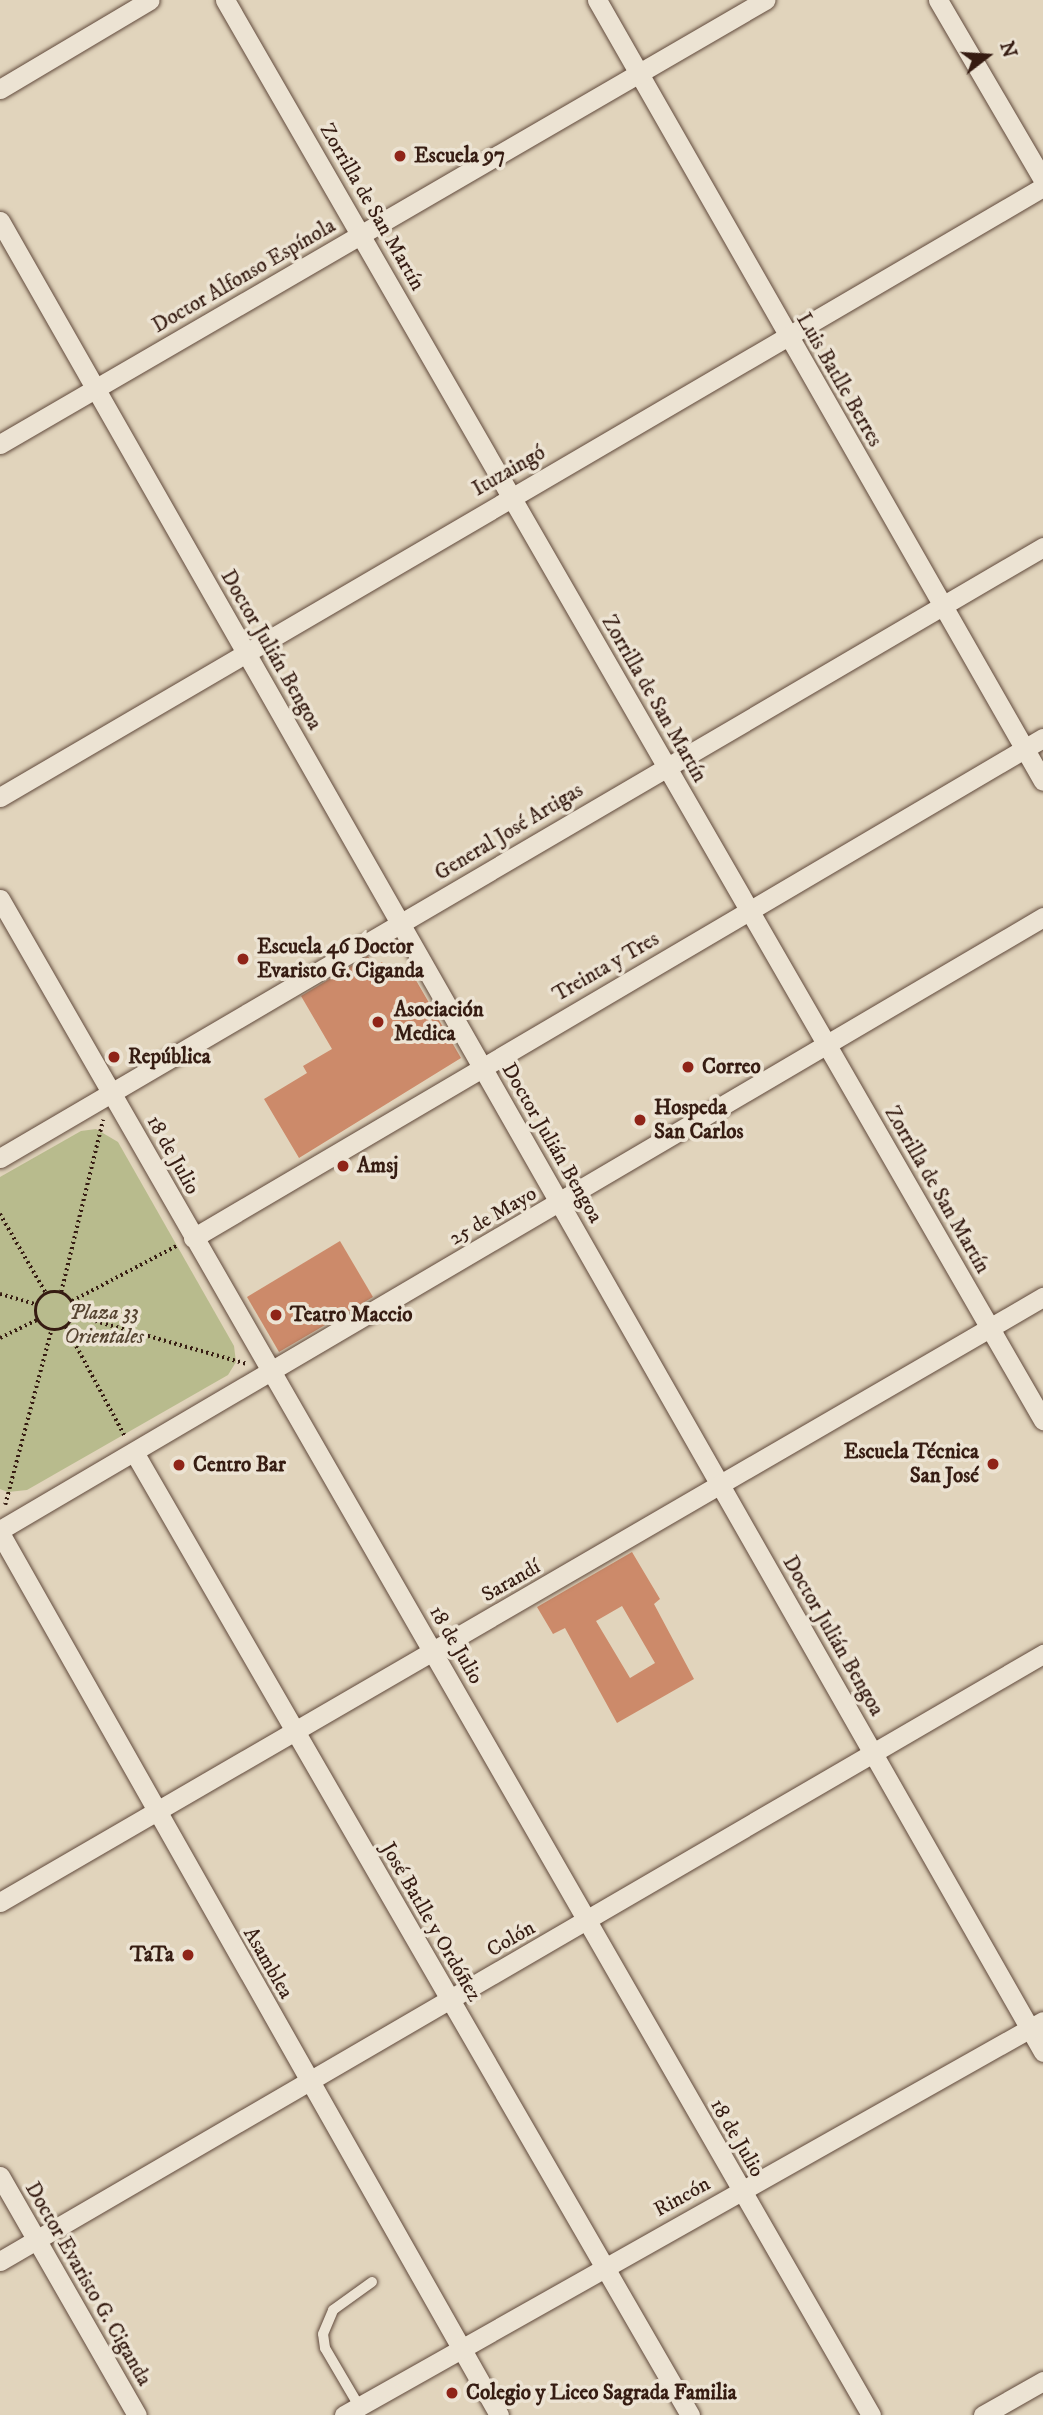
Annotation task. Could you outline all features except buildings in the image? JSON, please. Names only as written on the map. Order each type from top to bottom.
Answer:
[{"type":"street","points":[[0,89],[150,0]]},
{"type":"street","name":"Zorrilla de San Martín","points":[[225,0],[1043,1420]]},
{"type":"street","name":"Luis Batlle Berres","points":[[597,0],[786,336],[944,604],[1043,781]]},
{"type":"street","name":"Doctor Alfonso Espínola","points":[[0,444],[765,0]]},
{"type":"street","points":[[938,0],[1043,180]]},
{"type":"street","name":"Ituzaingó","points":[[0,797],[245,651],[1043,187]]},
{"type":"street","name":"Doctor Julián Bengoa","points":[[0,220],[873,1753],[1036,2024],[1043,2052]]},
{"type":"street","name":"General José Artigas","points":[[0,1157],[110,1090],[401,923],[666,764],[1043,547]]},
{"type":"street","name":"Treinta y Tres","points":[[193,1238],[1043,738]]},
{"type":"street","name":"18 de Julio","points":[[0,899],[871,2415]]},
{"type":"street","name":"25 de Mayo","points":[[1,1525],[134,1452],[269,1370],[561,1203],[1043,917]]},
{"type":"street","name":"Sarandí","points":[[0,1902],[1043,1297]]},
{"type":"street","name":"José Batlle y Ordóñez","points":[[134,1452],[293,1734],[451,2000],[602,2267],[690,2415]]},
{"type":"street","name":"Asamblea","points":[[1,1525],[155,1812],[499,2415]]},
{"type":"street","name":"Colón","points":[[0,2261],[1043,1654]]},
{"type":"street","name":"Rincón","points":[[352,2411],[602,2267],[1036,2024]]},
{"type":"street","name":"Doctor Evaristo G. Ciganda","points":[[0,2176],[137,2415]]},
{"type":"street","points":[[983,2415],[1043,2381]]},
{"type":"lane","points":[[352,2411],[325,2348],[323,2334],[332,2310],[373,2282]]},
{"type":"path","points":[[61,1292],[110,1090]]},
{"type":"path","points":[[0,1214],[46,1293]]},
{"type":"path","points":[[72,1301],[193,1238]]},
{"type":"path","points":[[61,1292],[72,1301],[74,1315],[66,1327],[51,1331],[37,1320],[36,1304],[46,1293],[61,1292]]},
{"type":"path","points":[[0,1294],[36,1304]]},
{"type":"path","points":[[74,1315],[269,1370]]},
{"type":"path","points":[[0,1338],[37,1320]]},
{"type":"path","points":[[66,1327],[134,1452]]},
{"type":"path","points":[[1,1525],[51,1331]]},
{"type":"green space","name":"Plaza 33 Orientales","points":[[96,1129],[118,1142],[234,1346],[236,1362],[228,1375],[27,1490],[8,1492],[0,1489],[0,1177],[81,1131]]},
{"type":"place","name":"Escuela 97","points":[[400,156]]},
{"type":"place","name":"Escuela 46 Doctor Evaristo G. Ciganda","points":[[243,959]]},
{"type":"place","name":"Asociación Medica","points":[[378,1022]]},
{"type":"place","name":"República","points":[[114,1057]]},
{"type":"place","name":"Correo","points":[[688,1067]]},
{"type":"place","name":"Hospeda San Carlos","points":[[640,1120]]},
{"type":"place","name":"Amsj","points":[[343,1166]]},
{"type":"place","name":"Teatro Maccio","points":[[276,1315]]},
{"type":"place","name":"Escuela Técnica San José","points":[[993,1464]]},
{"type":"place","name":"Centro Bar","points":[[179,1465]]},
{"type":"place","name":"TaTa","points":[[188,1955]]},
{"type":"place","name":"Colegio y Liceo Sagrada Familia","points":[[452,2393]]}]
